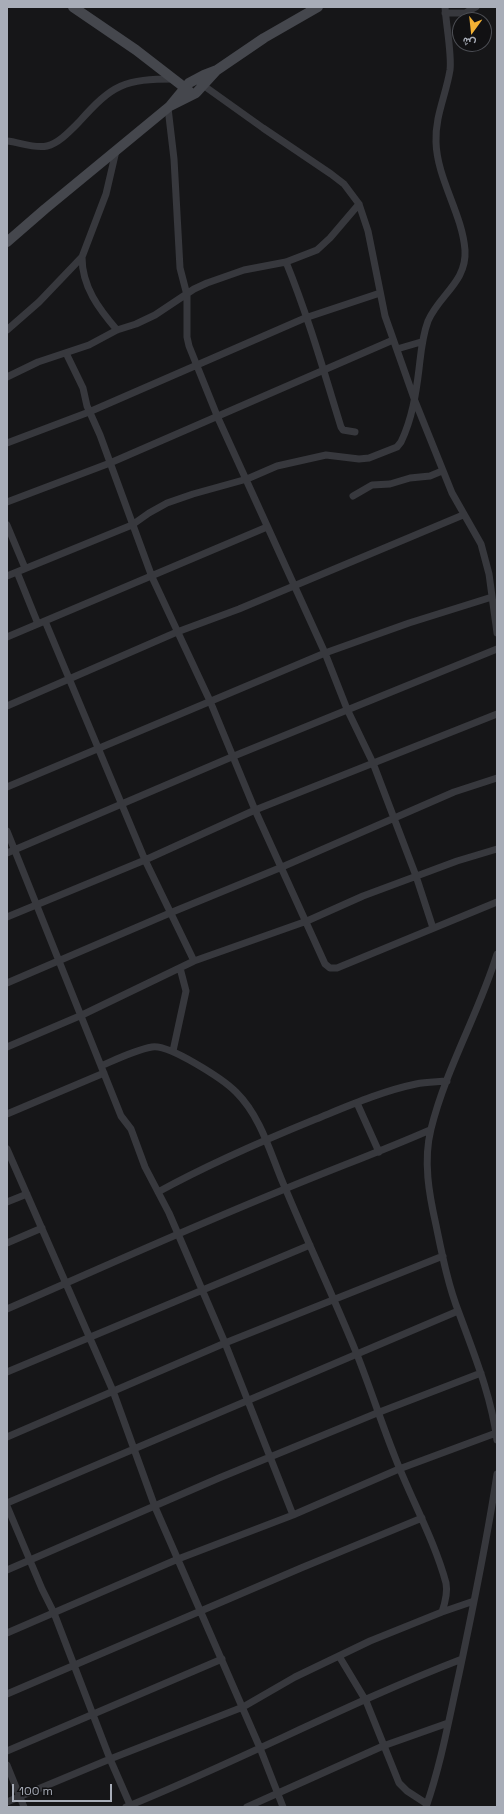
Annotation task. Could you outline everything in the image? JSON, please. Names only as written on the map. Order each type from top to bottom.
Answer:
[{"type":"main road","points":[[73,7],[176,79],[194,95]]},
{"type":"main road","points":[[7,242],[169,107],[185,87],[196,79],[217,70],[264,38],[318,7]]},
{"type":"main road","points":[[169,107],[194,95],[204,86],[217,70]]},
{"type":"street","points":[[7,576],[132,525],[167,503],[247,479],[277,466],[326,455],[363,459],[397,447],[403,438],[415,401],[422,342],[429,320],[456,284],[462,269],[465,251],[462,235],[438,159],[436,142],[438,115],[450,71],[445,10],[465,13],[476,7]]},
{"type":"street","points":[[7,141],[46,146],[63,137],[103,97],[118,87],[141,80],[176,79]]},
{"type":"street","points":[[196,79],[331,174],[344,184],[359,204],[368,231],[385,316],[393,340],[442,471],[463,515],[481,544],[486,560],[497,633]]},
{"type":"street","points":[[169,107],[174,159],[180,268],[187,295],[186,337],[196,366],[218,418],[325,653],[347,709],[373,763],[416,876],[433,928]]},
{"type":"street","points":[[7,330],[39,302],[82,257],[94,229],[106,194],[116,151]]},
{"type":"street","points":[[7,377],[38,362],[89,345],[117,330],[154,315],[187,295],[194,289],[227,275],[286,262],[317,250],[325,244],[359,204]]},
{"type":"street","points":[[82,257],[83,272],[92,297],[100,310],[117,330]]},
{"type":"street","points":[[286,262],[301,299],[305,318],[324,370],[341,427],[343,430],[355,432]]},
{"type":"street","points":[[7,443],[89,412],[305,318],[380,293]]},
{"type":"street","points":[[7,502],[110,463],[218,418],[393,340]]},
{"type":"street","points":[[397,349],[422,342]]},
{"type":"street","points":[[66,353],[83,388],[89,412],[110,463],[152,577],[210,702],[256,810],[325,964],[330,968],[338,968],[497,902]]},
{"type":"street","points":[[353,496],[372,486],[390,484],[410,478],[430,476],[442,471]]},
{"type":"street","points":[[7,706],[70,680],[177,632],[295,586],[463,515]]},
{"type":"street","points":[[7,525],[25,568]]},
{"type":"street","points":[[7,637],[152,577],[267,527]]},
{"type":"street","points":[[17,572],[70,680],[97,748],[145,860],[194,961]]},
{"type":"street","points":[[7,787],[325,653],[409,623],[492,597]]},
{"type":"street","points":[[7,853],[234,756],[497,649]]},
{"type":"street","points":[[7,917],[145,860],[256,810],[497,714]]},
{"type":"street","points":[[7,983],[395,819],[454,792],[497,778]]},
{"type":"street","points":[[7,831],[82,1015],[121,1116],[131,1129],[145,1167],[178,1234],[225,1343],[293,1515]]},
{"type":"street","points":[[7,1047],[82,1015],[194,961],[307,921],[364,896],[416,876],[457,861],[497,850]]},
{"type":"street","points":[[7,1632],[178,1560],[293,1515],[399,1469],[497,1436],[481,1373],[458,1311],[443,1256],[429,1194],[428,1156],[430,1130],[447,1081],[497,954]]},
{"type":"street","points":[[173,1052],[186,991],[180,968]]},
{"type":"street","points":[[7,1114],[152,1046],[173,1052],[213,1074],[234,1090],[247,1105],[266,1139],[285,1189],[357,1355],[377,1413],[399,1469],[422,1518],[446,1586],[446,1597],[442,1612]]},
{"type":"street","points":[[158,1192],[193,1173],[266,1139],[357,1103],[417,1084],[447,1081]]},
{"type":"street","points":[[357,1103],[379,1152]]},
{"type":"street","points":[[7,1309],[178,1234],[430,1130]]},
{"type":"street","points":[[7,1149],[113,1391],[155,1507],[243,1708],[283,1807]]},
{"type":"street","points":[[7,1202],[27,1194]]},
{"type":"street","points":[[7,1243],[42,1228]]},
{"type":"street","points":[[7,1372],[310,1245]]},
{"type":"street","points":[[7,1437],[225,1343],[443,1256]]},
{"type":"street","points":[[7,1503],[458,1311]]},
{"type":"street","points":[[7,1570],[270,1457],[377,1413],[481,1373]]},
{"type":"street","points":[[339,1656],[366,1701],[399,1783],[407,1791],[427,1805],[436,1778],[462,1659],[488,1535],[497,1474]]},
{"type":"street","points":[[7,1506],[54,1613],[129,1807],[314,1722],[366,1701],[404,1682],[462,1659]]},
{"type":"street","points":[[7,1694],[422,1518]]},
{"type":"street","points":[[7,1802],[110,1759],[243,1708],[295,1677],[339,1656],[442,1612],[474,1601]]},
{"type":"street","points":[[7,1751],[222,1659]]},
{"type":"street","points":[[247,1807],[383,1746],[448,1723]]},
{"type":"street","points":[[7,1765],[24,1807]]}]
